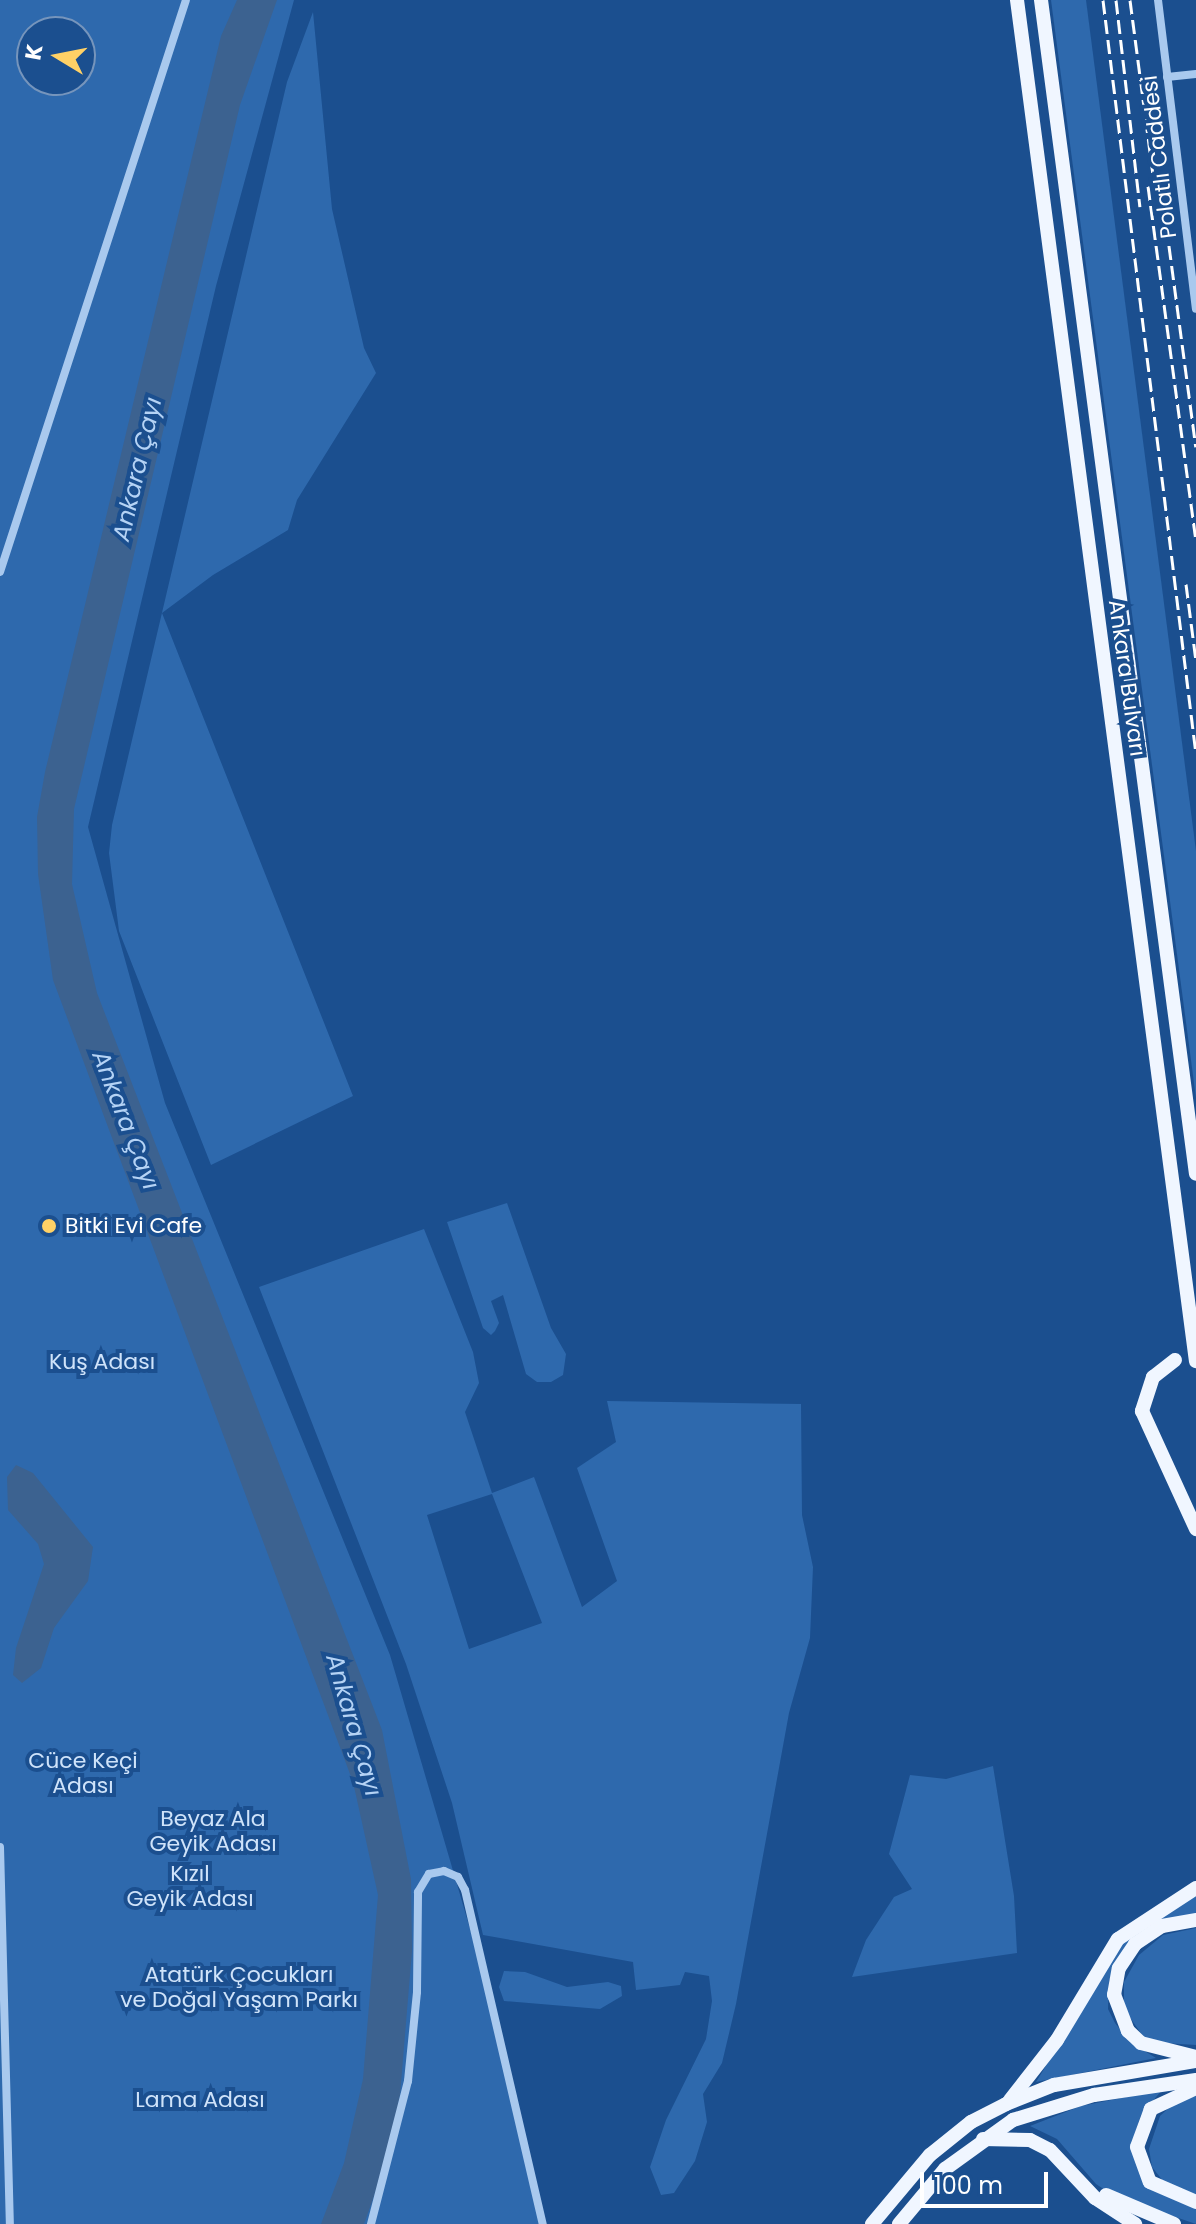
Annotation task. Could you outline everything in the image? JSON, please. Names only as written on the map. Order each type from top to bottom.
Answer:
[{"type":"main road","name":"Ankara Bulvarı","points":[[1017,0],[1196,1361]]},
{"type":"main road","name":"Ankara Bulvarı","points":[[1041,0],[1196,1174]]},
{"type":"main road","points":[[1175,1360],[1153,1377],[1142,1411],[1196,1529]]},
{"type":"main road","points":[[1006,2104],[1057,2040],[1118,1939],[1196,1888]]},
{"type":"main road","points":[[1196,1920],[1162,1926],[1135,1944],[1119,1968],[1114,1995],[1128,2031],[1141,2043],[1196,2059]]},
{"type":"main road","points":[[872,2224],[930,2155],[971,2122],[1006,2104],[1054,2085],[1196,2059]]},
{"type":"main road","points":[[899,2224],[945,2169],[983,2139],[1041,2108],[1196,2080]]},
{"type":"main road","points":[[1196,2088],[1151,2109],[1137,2147],[1150,2182],[1196,2202]]},
{"type":"main road","points":[[983,2139],[1030,2140],[1128,2209],[1174,2224]]},
{"type":"main road","points":[[1069,2170],[1095,2198],[1135,2224]]},
{"type":"street","points":[[0,572],[186,0]]},
{"type":"street","name":"Polatlı Caddesi","points":[[1158,0],[1192,242],[1196,309]]},
{"type":"street","points":[[1167,77],[1196,74]]},
{"type":"street","points":[[0,1847],[10,2224]]},
{"type":"street","points":[[371,2224],[408,2081],[418,1892],[429,1874],[444,1871],[458,1877],[465,1890],[543,2224]]},
{"type":"green space","name":"Atatürk Çocukları ve Doğal Yaşam Parkı","points":[[0,0],[294,0],[216,286],[88,827],[165,1103],[390,1655],[492,2004],[545,2224],[0,2224]]},
{"type":"green space","points":[[1051,0],[1086,0],[1196,851],[1196,1098]]},
{"type":"green space","points":[[313,12],[332,209],[364,348],[376,373],[297,500],[288,530],[213,575],[162,613],[353,1096],[211,1165],[119,931],[109,853],[112,825],[287,82]]},
{"type":"green space","points":[[507,1203],[551,1328],[566,1354],[563,1375],[551,1382],[537,1382],[526,1374],[503,1295],[491,1301],[499,1323],[495,1331],[491,1335],[483,1328],[447,1222]]},
{"type":"green space","points":[[424,1229],[473,1352],[479,1383],[465,1412],[492,1493],[534,1477],[582,1607],[617,1581],[577,1468],[616,1442],[607,1401],[801,1404],[802,1515],[813,1567],[810,1638],[789,1713],[736,2004],[722,2063],[703,2094],[707,2122],[695,2161],[674,2193],[661,2195],[650,2167],[666,2120],[706,2039],[712,2001],[709,1976],[685,1972],[680,1985],[636,1990],[633,1962],[483,1935],[452,1803],[406,1664],[259,1287]],"holes":[[[492,1494],[542,1623],[469,1649],[427,1515]]]},
{"type":"green space","points":[[993,1766],[1014,1896],[1017,1953],[852,1977],[866,1940],[894,1897],[912,1889],[889,1854],[910,1775],[946,1779]]},
{"type":"green space","points":[[1196,1892],[1196,1914],[1154,1925],[1133,1938],[1109,1981],[1108,2009],[1115,2023],[1130,2042],[1156,2058],[1036,2082],[1121,1943]]},
{"type":"green space","points":[[1196,1928],[1196,2045],[1147,2042],[1124,2009],[1124,1982],[1139,1955],[1163,1935]]},
{"type":"green space","points":[[504,1971],[525,1972],[567,1987],[608,1982],[621,1986],[622,1996],[600,2009],[504,2001],[499,1987]]},
{"type":"green space","points":[[1162,2090],[1141,2115],[1134,2136],[1144,2179],[1196,2206],[1196,2224],[1114,2196],[1096,2184],[1057,2139],[1030,2126],[1081,2106]]},
{"type":"green space","points":[[1196,2096],[1196,2197],[1163,2181],[1152,2167],[1149,2149],[1160,2116],[1175,2102]]},
{"type":"water","name":"Ankara Çayı","points":[[237,0],[277,0],[240,105],[74,809],[72,884],[97,993],[382,1730],[411,1879],[412,1951],[400,2095],[388,2157],[364,2224],[321,2224],[344,2163],[363,2079],[378,1895],[353,1782],[53,980],[38,874],[37,817],[45,772],[221,36]]},
{"type":"water","points":[[16,1465],[33,1473],[93,1547],[88,1581],[54,1628],[41,1668],[22,1683],[13,1675],[16,1648],[44,1564],[38,1544],[8,1510],[7,1477]]},
{"type":"railway","points":[[1103,0],[1196,754]]},
{"type":"railway","points":[[1116,0],[1140,207]]},
{"type":"railway","points":[[1130,0],[1156,198]]},
{"type":"railway","points":[[1148,186],[1196,539]]},
{"type":"railway","points":[[1161,186],[1196,447]]},
{"type":"railway","points":[[1186,584],[1196,661]]},
{"type":"place","name":"Bitki Evi Cafe","points":[[49,1226]]},
{"type":"park label","name":"Kuş Adası","points":[[102,1362]]},
{"type":"park label","name":"Cüce Keçi Adası","points":[[83,1772]]},
{"type":"park label","name":"Beyaz Ala Geyik Adası","points":[[213,1830]]},
{"type":"park label","name":"Kızıl Geyik Adası","points":[[190,1886]]},
{"type":"park label","name":"Lama Adası","points":[[200,2100]]}]
